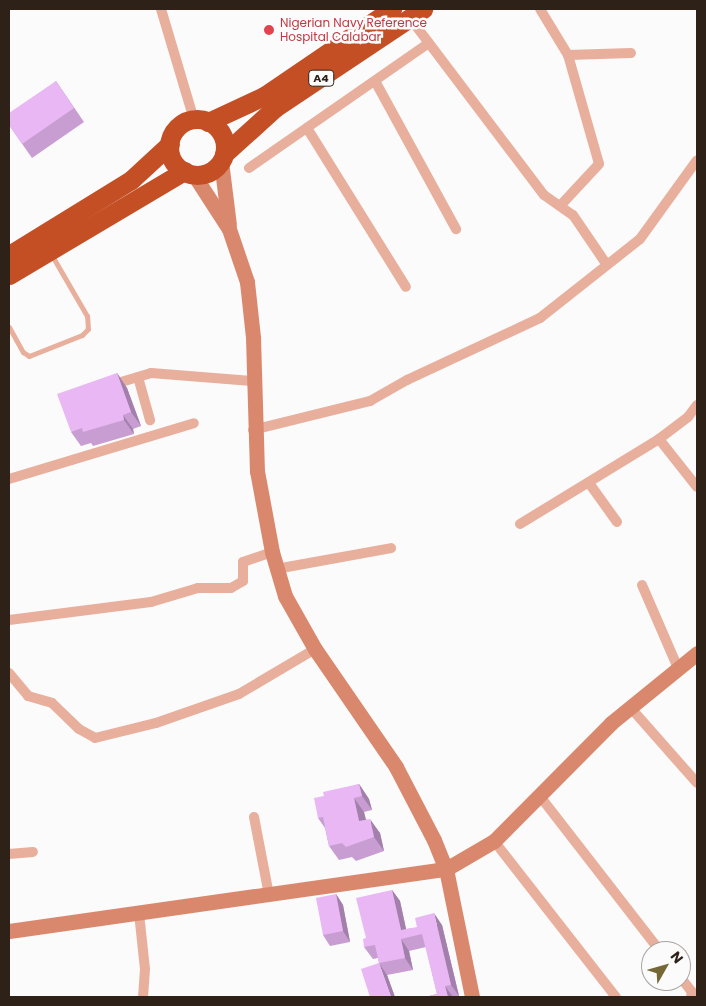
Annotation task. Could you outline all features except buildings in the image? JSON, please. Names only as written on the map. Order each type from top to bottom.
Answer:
[{"type":"highway","name":"A4","points":[[9,255],[131,180],[170,144],[179,126],[201,121],[264,96],[392,9]]},
{"type":"highway","name":"A4","points":[[9,275],[49,250],[189,173],[207,174],[276,108],[417,13]]},
{"type":"highway","points":[[201,121],[223,137],[223,157]]},
{"type":"highway","points":[[170,144],[172,160],[189,173]]},
{"type":"street","points":[[161,9],[201,121]]},
{"type":"street","points":[[540,9],[568,55],[599,164],[560,206]]},
{"type":"street","points":[[417,13],[429,43],[544,195],[584,227],[607,266]]},
{"type":"street","points":[[249,168],[429,43]]},
{"type":"street","points":[[568,55],[631,53]]},
{"type":"street","points":[[375,81],[456,229]]},
{"type":"street","points":[[307,128],[406,287]]},
{"type":"street","points":[[223,157],[229,229]]},
{"type":"street","points":[[253,430],[370,401],[441,364],[526,326],[553,310],[640,239],[697,160]]},
{"type":"street","points":[[189,173],[229,229],[243,264],[250,301],[253,430],[257,471],[272,552],[285,596],[315,649],[396,768],[421,813],[446,869],[472,997]]},
{"type":"street","points":[[96,390],[151,372],[176,372],[252,381]]},
{"type":"street","points":[[138,377],[150,420]]},
{"type":"street","points":[[520,524],[659,439],[688,416],[697,405]]},
{"type":"street","points":[[9,479],[194,423]]},
{"type":"street","points":[[659,439],[697,487]]},
{"type":"street","points":[[589,483],[616,522]]},
{"type":"street","points":[[276,569],[391,548]]},
{"type":"street","points":[[9,620],[150,602],[198,588],[231,588],[243,581],[243,562],[272,552]]},
{"type":"street","points":[[642,585],[678,668]]},
{"type":"street","points":[[9,673],[28,696],[52,703],[79,729],[95,738],[156,723],[239,694],[315,649]]},
{"type":"street","points":[[9,931],[446,869],[494,841],[630,707],[697,653]]},
{"type":"street","points":[[630,707],[697,783]]},
{"type":"street","points":[[539,795],[652,941]]},
{"type":"street","points":[[254,817],[269,895]]},
{"type":"street","points":[[494,841],[616,997]]},
{"type":"street","points":[[9,854],[33,852]]},
{"type":"street","points":[[139,913],[145,969],[143,997]]},
{"type":"lane","points":[[9,327],[23,352],[29,356],[82,335],[88,329],[87,316],[49,250]]},
{"type":"place","name":"Nigerian Navy Reference Hospital Calabar","points":[[269,30]]}]
